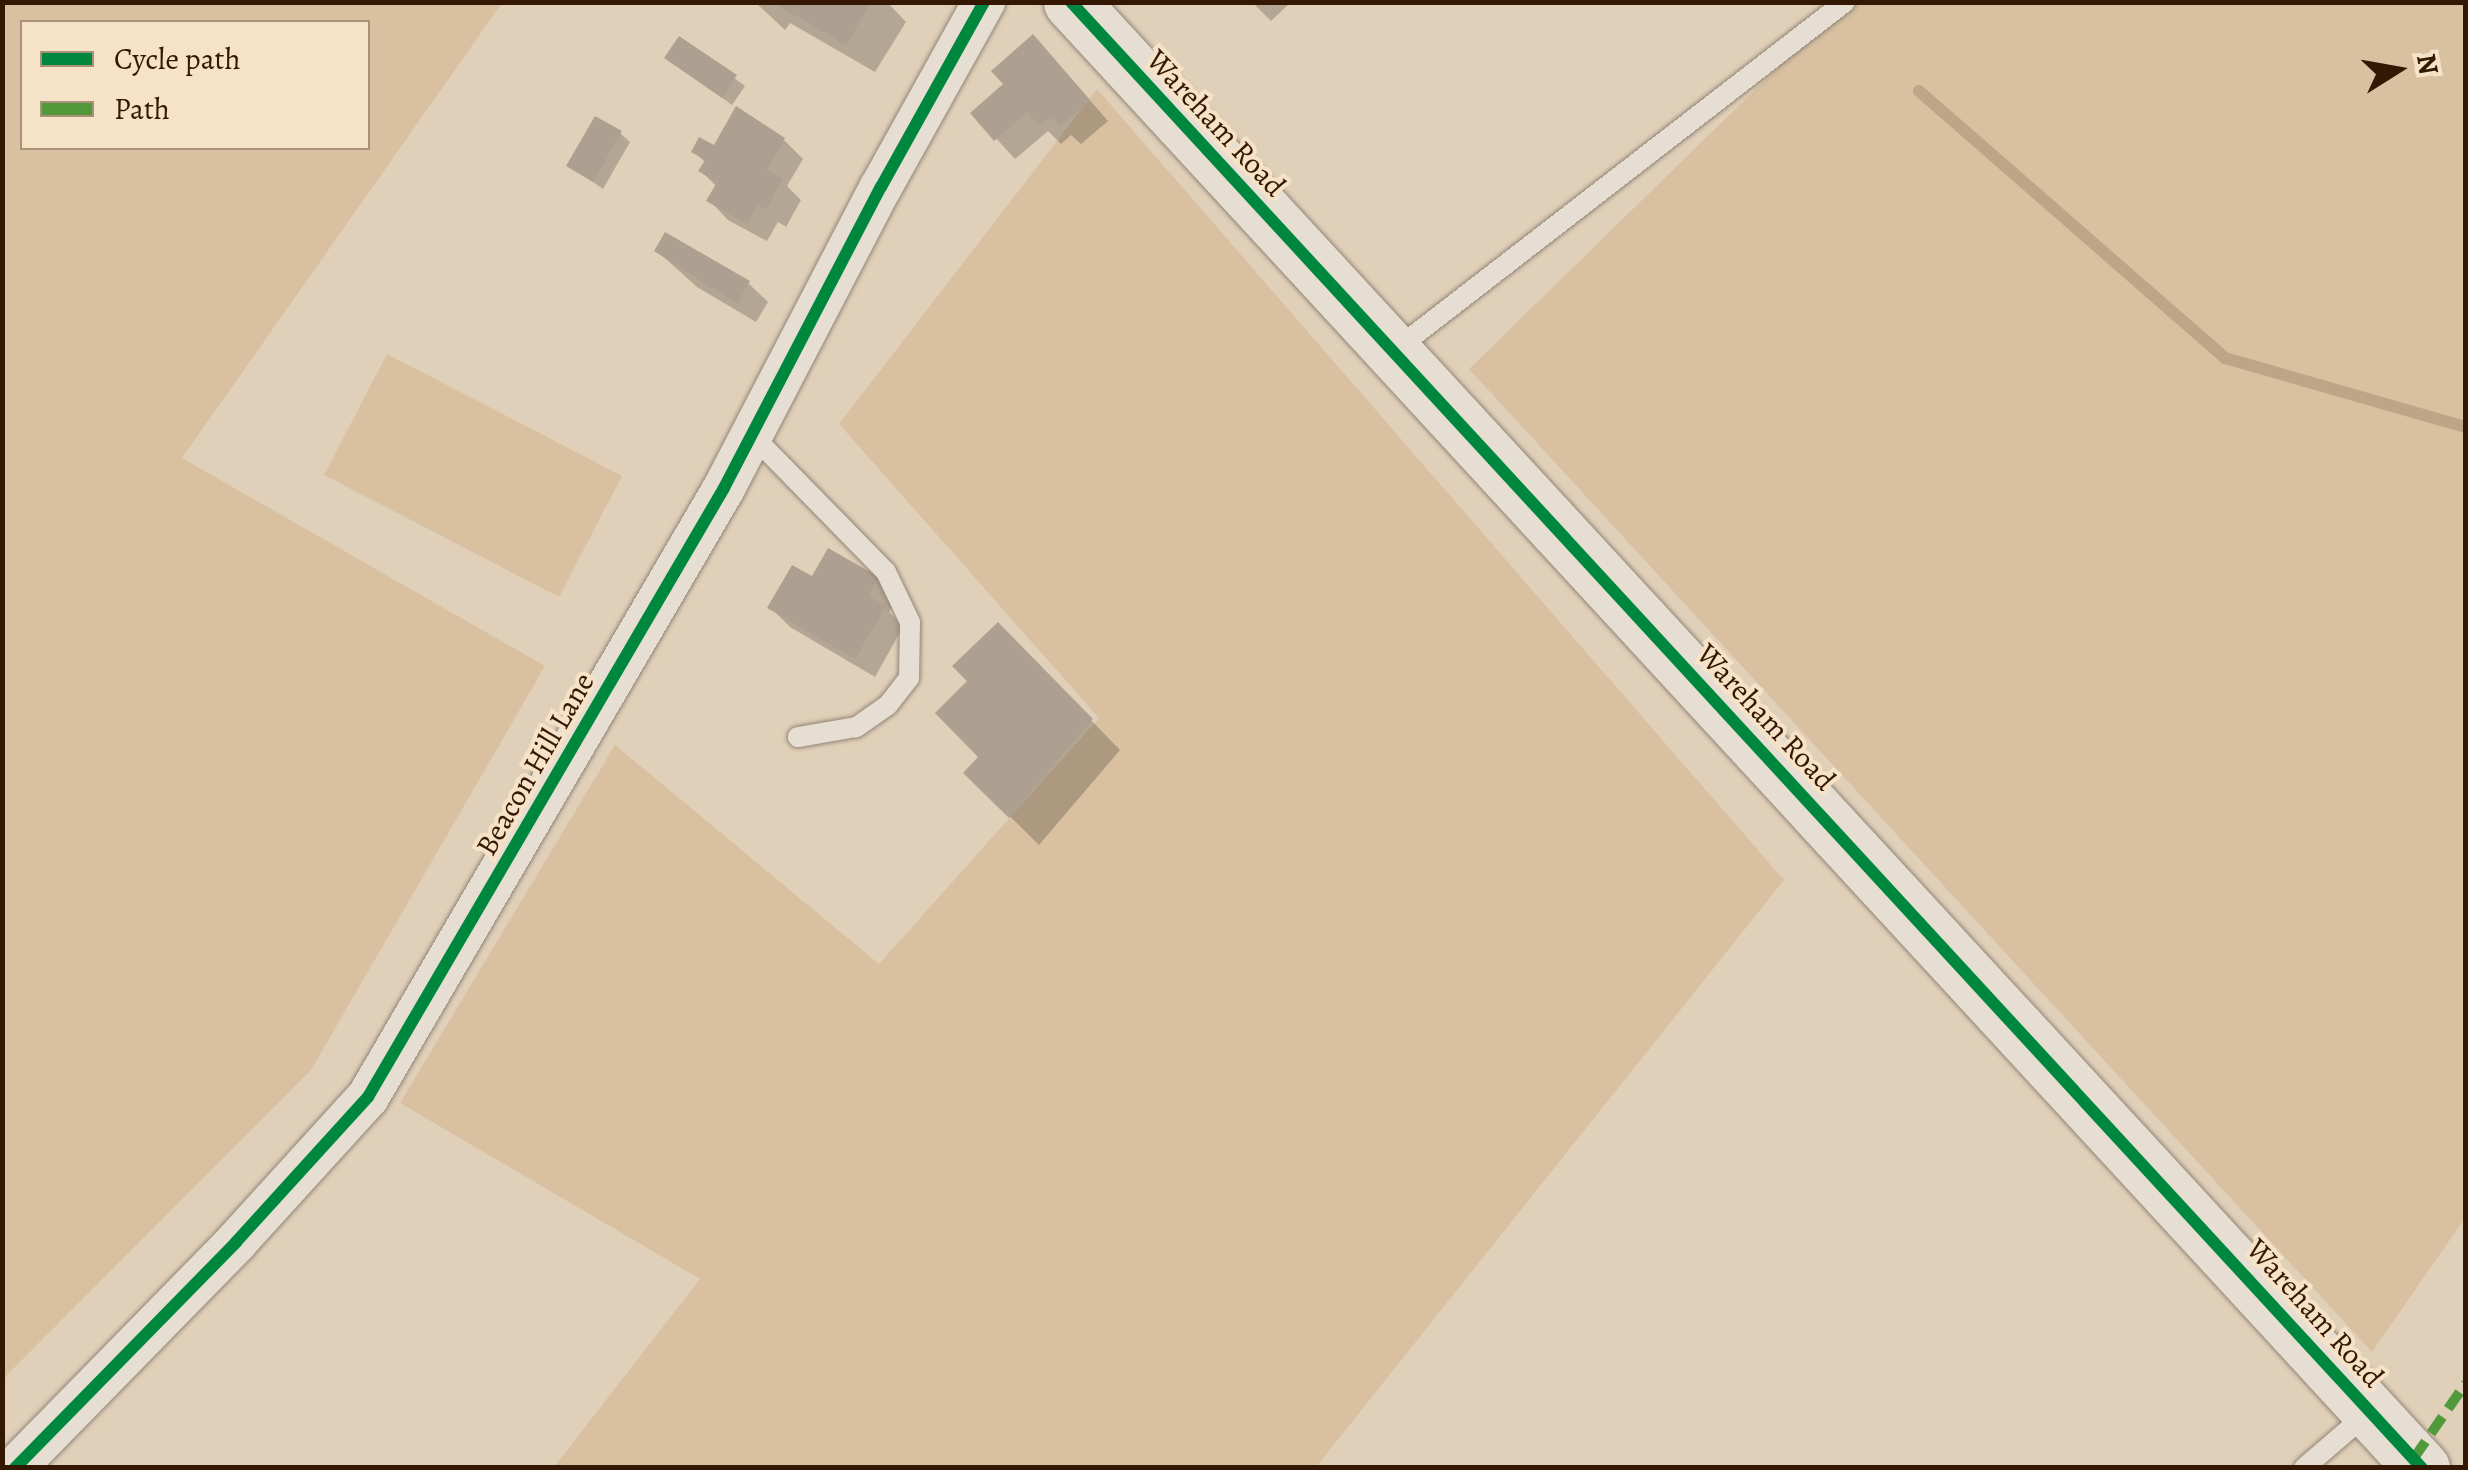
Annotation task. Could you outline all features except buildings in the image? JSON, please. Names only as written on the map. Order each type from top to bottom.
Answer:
[{"type":"street","name":"Beacon Hill Lane","points":[[15,1468],[236,1242],[368,1097],[752,434],[984,2]]},
{"type":"street","name":"Wareham Road","points":[[1071,2],[2422,1468]]},
{"type":"lane","points":[[1393,352],[1845,2]]},
{"type":"lane","points":[[752,434],[886,572],[910,622],[909,678],[888,705],[856,728],[798,737]]},
{"type":"lane","points":[[2304,1468],[2371,1411]]},
{"type":"shaded area","points":[[3,2],[502,3],[182,458],[545,666],[311,1070],[3,1379]]},
{"type":"shaded area","points":[[1844,3],[2465,3],[2465,1218],[2372,1352],[1469,369]]},
{"type":"shaded area","points":[[1097,89],[1784,880],[1316,1467],[554,1467],[700,1279],[400,1103],[615,745],[879,964],[1099,718],[839,424]]},
{"type":"shaded area","points":[[387,354],[622,476],[559,597],[324,475]]},
{"type":"waterway","points":[[1919,91],[2225,358],[2466,427]]},
{"type":"marked path","points":[[2414,1458],[2466,1383]]},
{"type":"cycle path","points":[[15,1468],[236,1242],[368,1097],[724,488],[881,187],[984,2]]},
{"type":"cycle path","points":[[1071,2],[2422,1468]]}]
